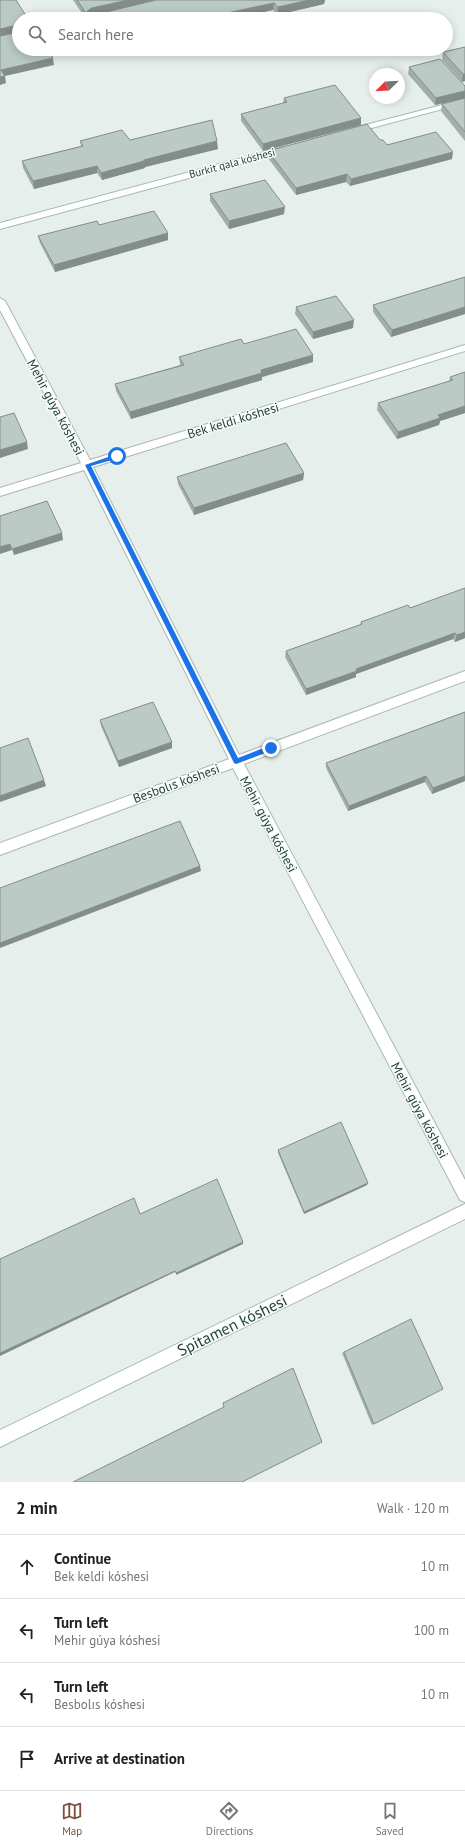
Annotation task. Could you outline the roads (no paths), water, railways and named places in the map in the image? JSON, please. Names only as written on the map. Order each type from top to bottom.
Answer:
[{"type":"street","points":[[343,134],[465,101]]},
{"type":"street","name":"Burkit qala kóshesi","points":[[0,226],[290,148]]},
{"type":"street","name":"Mehir gúyа kóshesi","points":[[0,301],[88,465],[236,761],[465,1195]]},
{"type":"street","name":"Bek keldi kóshesi","points":[[0,492],[465,348]]},
{"type":"street","name":"Besbolıs kóshesi","points":[[0,849],[465,676]]},
{"type":"street","name":"Spitamen kóshesi","points":[[0,1440],[465,1211]]}]
